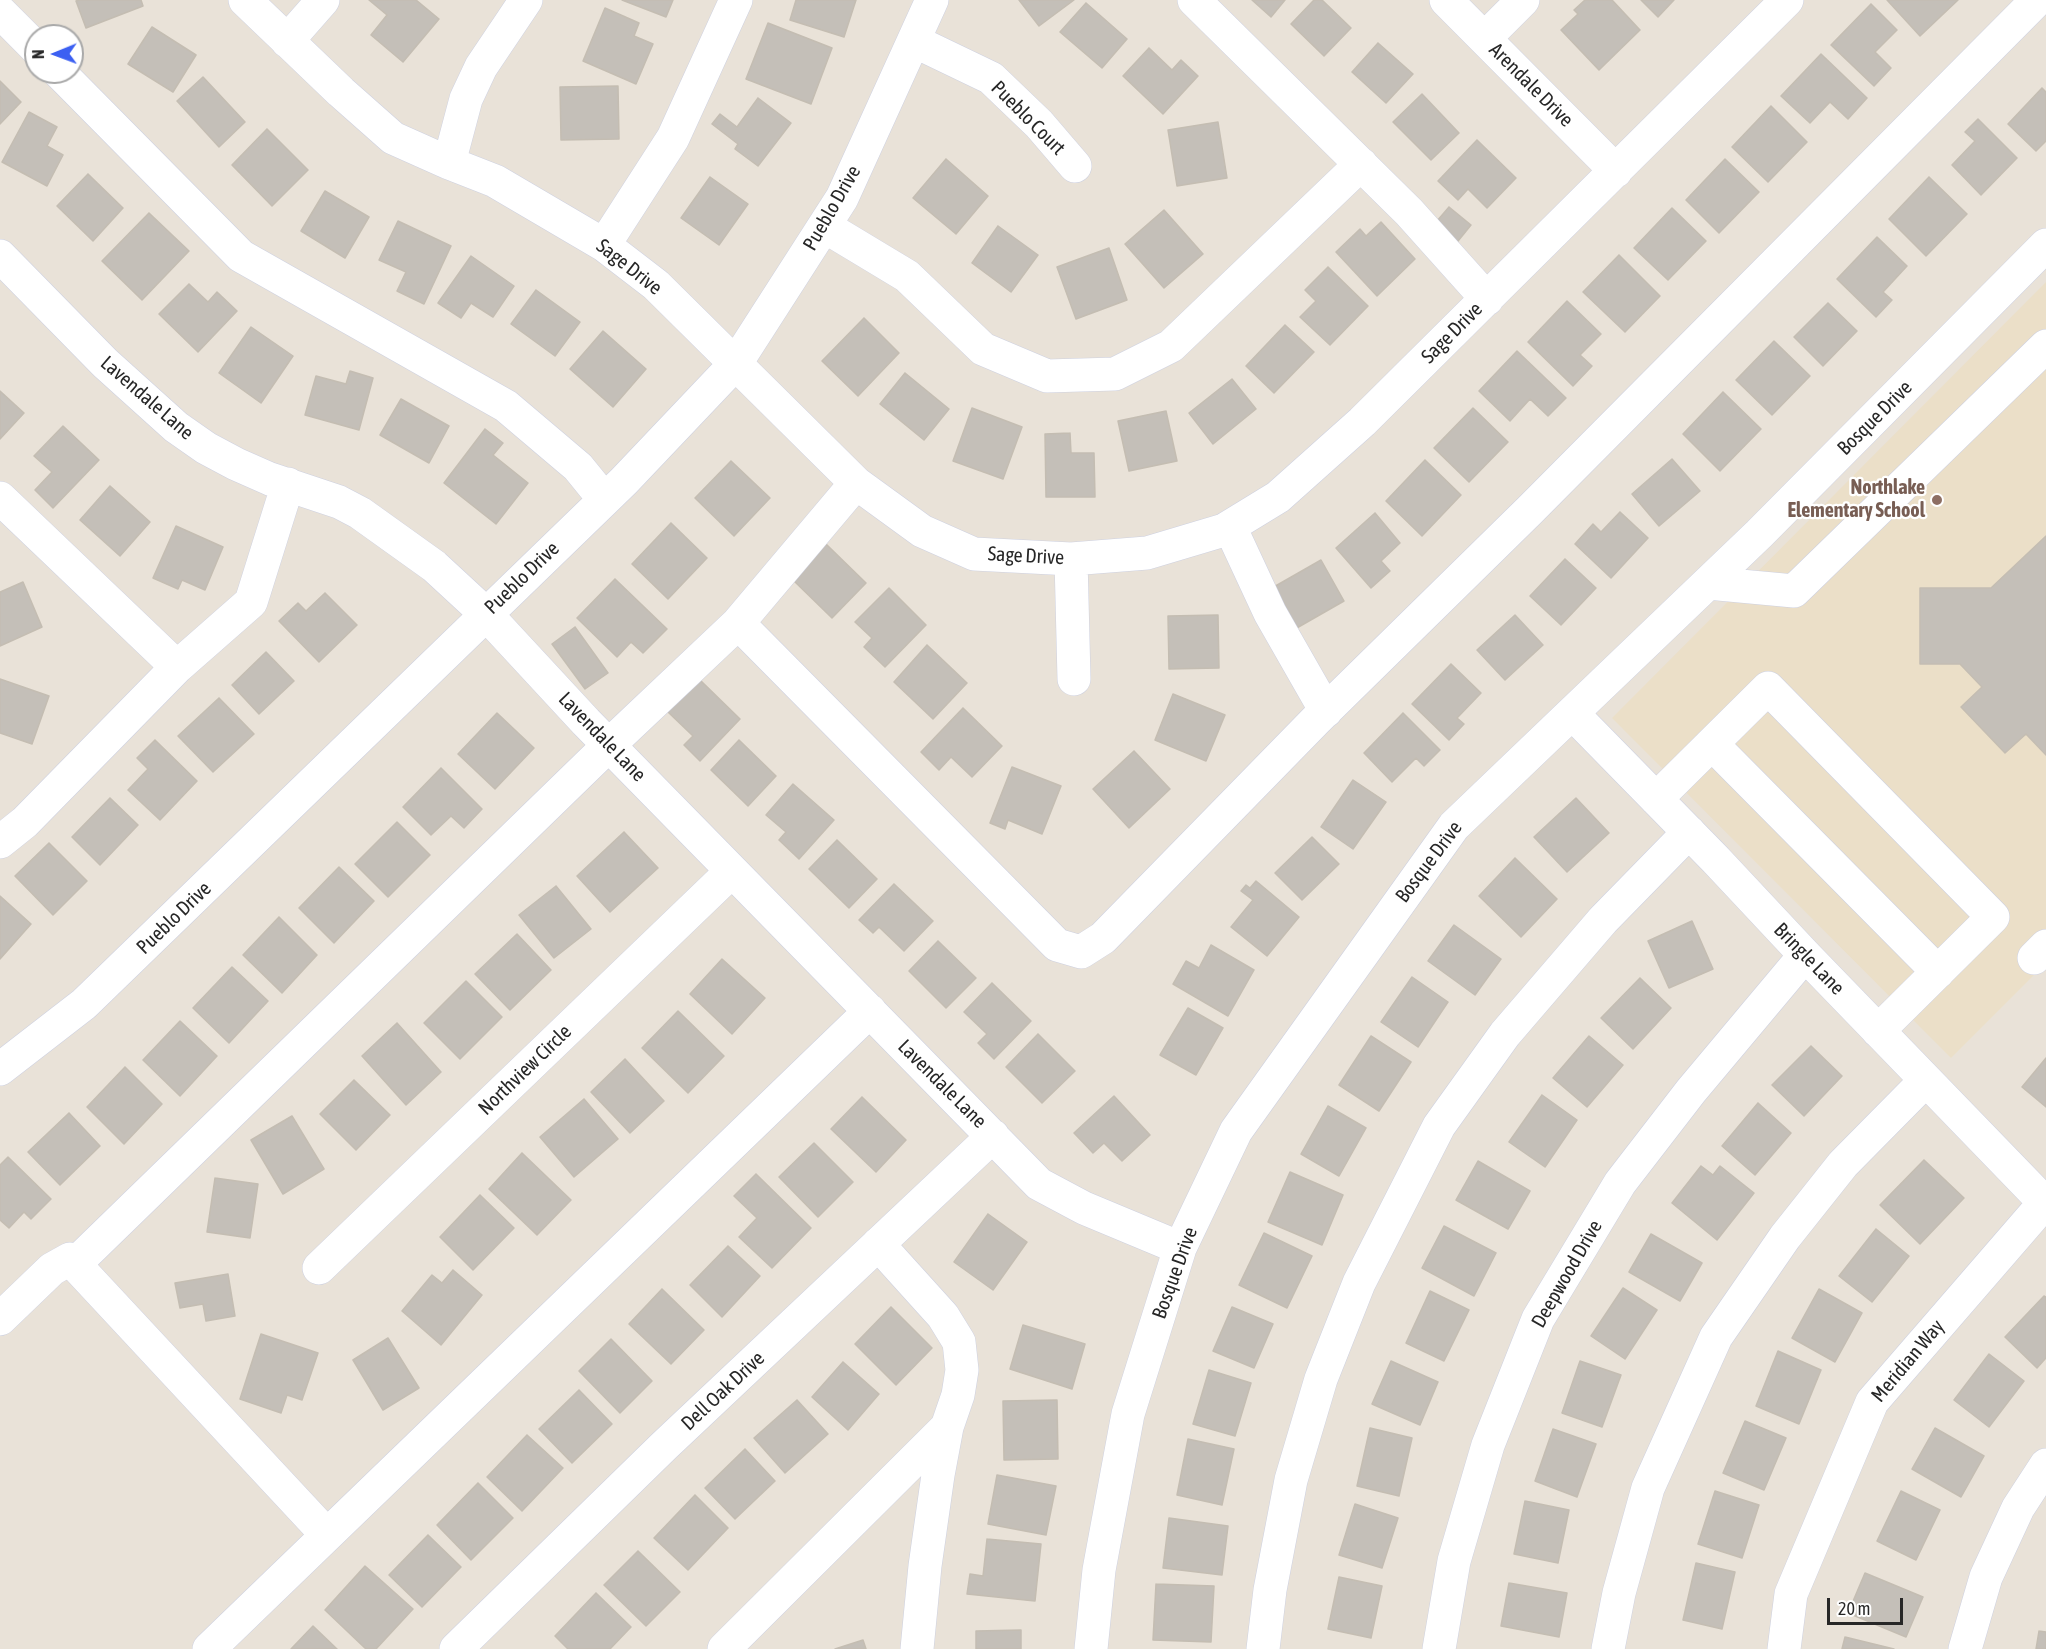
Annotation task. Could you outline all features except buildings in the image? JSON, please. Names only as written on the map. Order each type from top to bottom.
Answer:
[{"type":"street","name":"Sage Drive","points":[[245,0],[341,92],[393,138],[495,181],[604,245],[656,285],[855,483],[922,531],[974,554],[1071,559],[1148,553],[1224,530],[1278,497],[1362,422],[1787,0]]},
{"type":"street","points":[[287,41],[323,0]]},
{"type":"street","points":[[449,163],[466,99],[481,67],[526,0]]},
{"type":"street","points":[[604,245],[673,138],[736,0]]},
{"type":"street","name":"Pueblo Drive","points":[[0,1069],[84,1004],[604,499],[736,363],[842,198],[932,0]]},
{"type":"street","points":[[1194,0],[1410,212],[1486,298]]},
{"type":"street","name":"Arendale Drive","points":[[1446,0],[1616,171]]},
{"type":"street","points":[[1485,39],[1523,0]]},
{"type":"street","points":[[738,623],[1057,945],[1082,951],[1103,938],[1326,711],[1530,510],[2037,0]]},
{"type":"street","points":[[0,12],[24,36]]},
{"type":"street","name":"Pueblo Court","points":[[914,41],[991,78],[1039,124],[1075,166]]},
{"type":"street","points":[[71,84],[241,256],[506,406],[578,467],[604,499]]},
{"type":"street","points":[[824,226],[907,276],[983,349],[1047,376],[1115,374],[1171,346],[1360,164]]},
{"type":"street","name":"Bosque Drive","points":[[1091,1649],[1099,1570],[1128,1414],[1180,1248],[1236,1131],[1454,826],[1759,534],[2046,245]]},
{"type":"street","name":"Lavendale Lane","points":[[0,256],[105,363],[176,427],[206,448],[236,464],[270,479],[339,501],[360,513],[434,566],[486,614],[732,872],[1039,1184],[1084,1208],[1180,1248]]},
{"type":"street","points":[[1708,583],[1794,591],[2046,346]]},
{"type":"street","points":[[75,1264],[609,745],[738,623],[855,483]]},
{"type":"street","points":[[0,842],[25,822],[177,667],[251,602],[288,484]]},
{"type":"street","points":[[0,498],[177,667]]},
{"type":"street","points":[[1230,526],[1270,613],[1326,711]]},
{"type":"street","points":[[1071,559],[1074,680]]},
{"type":"street","points":[[1656,799],[1768,688],[1993,917],[1878,1031]]},
{"type":"street","name":"Bringle Lane","points":[[1572,713],[2046,1202]]},
{"type":"street","points":[[1712,744],[1938,972]]},
{"type":"street","points":[[1263,1649],[1270,1590],[1291,1479],[1321,1379],[1359,1283],[1439,1126],[1513,1025],[1603,920],[1689,832]]},
{"type":"street","name":"Northview Circle","points":[[319,1268],[732,872]]},
{"type":"street","name":"Deepwood Drive","points":[[1439,1649],[1454,1561],[1488,1445],[1538,1319],[1620,1183],[1692,1091],[1805,955]]},
{"type":"street","points":[[209,1649],[870,1011]]},
{"type":"street","points":[[1608,1649],[1619,1593],[1648,1488],[1716,1336],[1785,1237],[1843,1164],[1926,1080]]},
{"type":"street","name":"Dell Oak Drive","points":[[456,1649],[664,1446],[993,1136]]},
{"type":"street","name":"Meridian Way","points":[[1784,1649],[1791,1594],[1872,1402],[2046,1202]]},
{"type":"street","points":[[878,1244],[944,1316],[959,1342],[962,1370],[958,1395],[947,1427],[925,1566],[917,1649]]},
{"type":"street","points":[[0,1319],[52,1269],[70,1259],[327,1535]]},
{"type":"street","points":[[724,1649],[947,1427]]},
{"type":"street","points":[[1965,1649],[1986,1577],[2018,1508],[2046,1465]]},
{"type":"shaded area","name":"Northlake Elementary School","points":[[2046,282],[2046,963],[1951,1058],[1612,718]]},
{"type":"place","name":"Northlake Elementary School","points":[[1937,500]]}]
